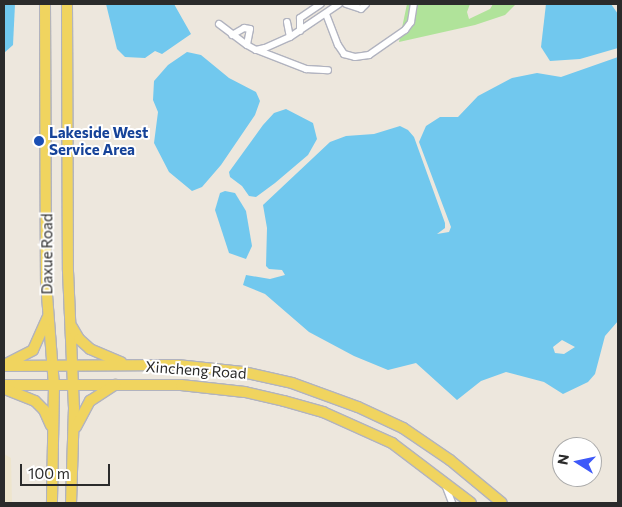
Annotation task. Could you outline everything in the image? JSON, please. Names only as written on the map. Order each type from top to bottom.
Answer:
[{"type":"main road","name":"Daxue Road","points":[[45,4],[48,305],[54,385],[52,503]]},
{"type":"main road","name":"Daxue Road","points":[[67,4],[73,438],[71,503]]},
{"type":"main road","points":[[4,365],[33,350],[44,330],[48,305]]},
{"type":"main road","points":[[70,319],[74,333],[84,344],[105,357],[131,365]]},
{"type":"main road","name":"Xincheng Road","points":[[4,365],[176,365],[235,371],[318,390],[382,417],[422,439],[502,503]]},
{"type":"main road","name":"Xincheng Road","points":[[4,387],[72,384],[211,386],[284,400],[376,436],[442,479],[471,503]]},
{"type":"main road","points":[[73,438],[78,420],[90,401],[119,384]]},
{"type":"main road","points":[[4,387],[25,395],[40,406],[53,432]]},
{"type":"street","points":[[300,31],[300,18],[321,4]]},
{"type":"street","points":[[256,50],[274,46],[300,31],[339,4]]},
{"type":"street","points":[[346,4],[361,9],[366,4]]},
{"type":"street","points":[[326,14],[338,45],[344,54],[355,57],[369,55],[405,30],[411,22],[414,4]]},
{"type":"street","points":[[287,22],[290,37]]},
{"type":"street","points":[[219,24],[246,45],[256,50],[306,69],[328,70]]},
{"type":"street","points":[[232,35],[244,28],[250,29],[246,45]]},
{"type":"street","points":[[442,479],[452,503]]},
{"type":"shaded area","points":[[4,454],[11,458],[12,503],[4,503]]},
{"type":"green space","points":[[407,4],[470,4],[467,12],[469,19],[490,9],[493,4],[516,4],[505,15],[475,25],[399,42]]},
{"type":"water","points":[[4,4],[15,4],[13,45],[4,53]]},
{"type":"water","points":[[106,4],[174,4],[191,34],[162,54],[155,51],[145,58],[125,57],[117,49]]},
{"type":"water","points":[[546,4],[611,4],[618,14],[618,48],[580,59],[550,61],[541,47]]},
{"type":"water","points":[[187,52],[201,55],[229,78],[256,92],[260,101],[255,115],[221,165],[202,187],[192,191],[169,172],[154,143],[158,112],[153,100],[154,81],[168,65]]},
{"type":"water","points":[[618,57],[618,321],[605,336],[595,374],[588,382],[563,394],[544,382],[506,372],[481,381],[457,400],[416,363],[388,370],[354,356],[309,332],[265,294],[243,285],[246,275],[270,279],[285,275],[282,270],[269,269],[266,266],[267,228],[263,205],[330,142],[346,136],[374,134],[400,126],[408,130],[414,137],[445,223],[445,228],[437,234],[449,232],[451,227],[419,142],[426,126],[440,117],[458,117],[478,96],[512,78],[537,73],[561,77]],"holes":[[[562,340],[575,347],[564,354],[555,353],[553,347]]]},
{"type":"water","points":[[286,109],[313,123],[317,139],[308,155],[275,183],[256,197],[249,196],[242,186],[230,177],[229,172],[263,125],[274,113]]},
{"type":"water","points":[[225,191],[235,193],[246,211],[252,246],[246,259],[229,253],[215,210],[220,193]]},
{"type":"place","name":"Lakeside West Service Area","points":[[39,141]]}]
